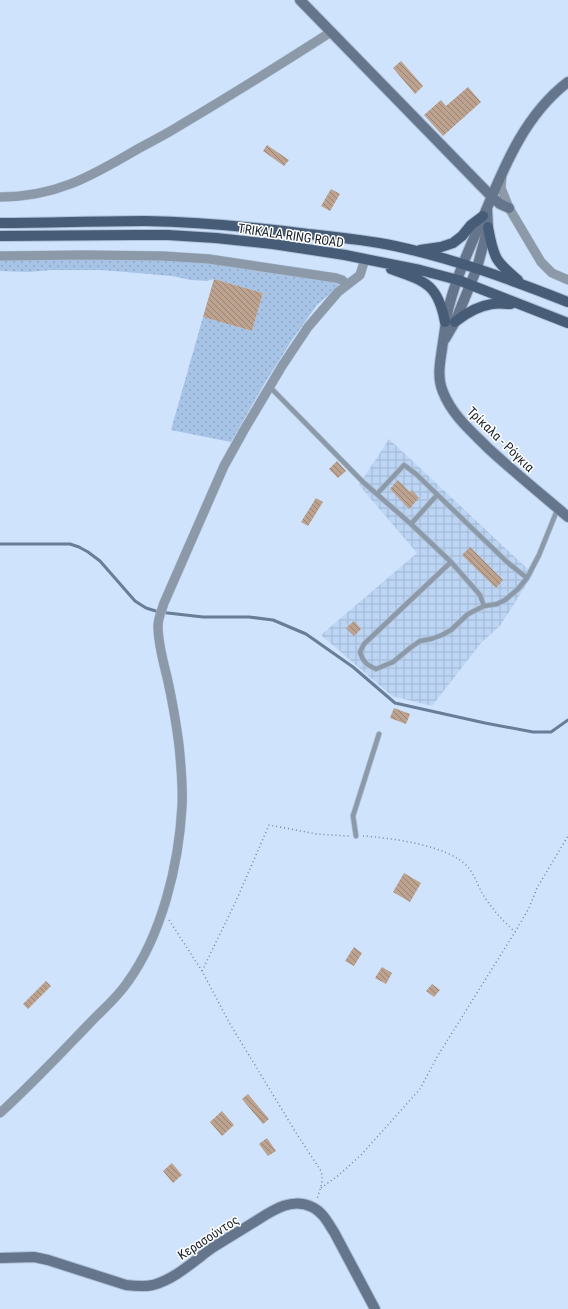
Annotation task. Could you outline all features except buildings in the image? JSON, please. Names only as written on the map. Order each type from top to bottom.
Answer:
[{"type":"main road","points":[[413,250],[453,243],[462,236],[471,224],[485,212]]},
{"type":"main road","name":"TRIKALA RING ROAD","points":[[0,223],[145,221],[213,224],[334,237],[413,250],[477,268],[568,302]]},
{"type":"main road","points":[[488,228],[497,259],[523,284]]},
{"type":"main road","name":"TRIKALA RING ROAD","points":[[0,236],[135,235],[216,238],[273,244],[369,260],[420,270],[458,280],[568,323]]},
{"type":"main road","points":[[369,260],[416,278],[431,288],[438,297],[450,322],[475,308],[492,304],[515,303]]},
{"type":"street","points":[[300,0],[491,196],[500,204],[509,208]]},
{"type":"street","points":[[0,197],[42,193],[64,187],[93,175],[212,107],[331,32]]},
{"type":"street","name":"Τρίκαλα - Ρόγκια","points":[[450,322],[449,305],[463,264],[502,172],[537,113],[551,97],[568,82]]},
{"type":"street","points":[[502,172],[501,188],[509,208],[541,262],[552,273],[568,280]]},
{"type":"street","name":"Τρίκαλα - Ρόγκια","points":[[485,212],[488,228],[477,268],[471,285],[450,322],[443,342],[439,367],[439,378],[442,390],[448,403],[469,430],[507,465],[568,517]]},
{"type":"street","points":[[0,256],[139,254],[209,259],[336,278],[347,284]]},
{"type":"street","points":[[0,1113],[27,1088],[127,983],[151,939],[162,910],[177,849],[181,823],[182,798],[179,745],[158,626],[164,603],[227,460],[244,430],[308,326],[338,292],[360,274],[369,260]]},
{"type":"street","name":"Κερασούντος","points":[[0,1258],[34,1257],[48,1260],[126,1285],[154,1285],[174,1276],[213,1248],[273,1210],[294,1204],[300,1204],[313,1208]]},
{"type":"street","points":[[313,1208],[323,1216],[334,1232],[375,1309]]},
{"type":"lane","points":[[270,387],[363,482],[411,524],[450,562],[480,595],[484,606]]},
{"type":"lane","points":[[377,494],[404,465],[416,474],[507,562],[527,578]]},
{"type":"lane","points":[[411,524],[437,495]]},
{"type":"lane","points":[[450,562],[364,644],[360,652],[362,659],[367,665],[376,669],[393,662],[420,641],[431,639],[451,630],[468,614],[484,606],[497,604],[505,600],[518,589],[527,578],[539,555],[544,539],[558,508]]},
{"type":"lane","points":[[356,836],[352,816],[379,734]]},
{"type":"path","points":[[202,971],[236,901],[269,825],[316,834],[376,837],[411,842],[442,851],[461,861],[468,867],[491,906],[501,919],[515,932]]},
{"type":"path","points":[[321,1188],[339,1175],[362,1154],[420,1089],[437,1057],[515,932],[529,908],[537,888],[568,836]]},
{"type":"path","points":[[162,910],[202,971],[230,1024],[317,1165],[322,1175],[321,1188],[313,1208]]},
{"type":"shaded area","points":[[0,260],[196,260],[339,283],[338,287],[317,305],[292,340],[266,381],[231,442],[171,430],[203,317],[252,331],[263,293],[214,279],[207,281],[191,280],[172,276],[101,270],[52,270],[28,272],[0,271]]},
{"type":"shaded area","points":[[389,439],[533,574],[500,626],[481,643],[432,706],[392,696],[321,635],[417,553],[359,485]]},
{"type":"waterway","points":[[0,544],[70,544],[79,547],[100,561],[135,601],[146,608],[159,612],[203,617],[249,617],[273,620],[306,634],[353,667],[395,703],[533,732],[551,732],[568,720]]}]
